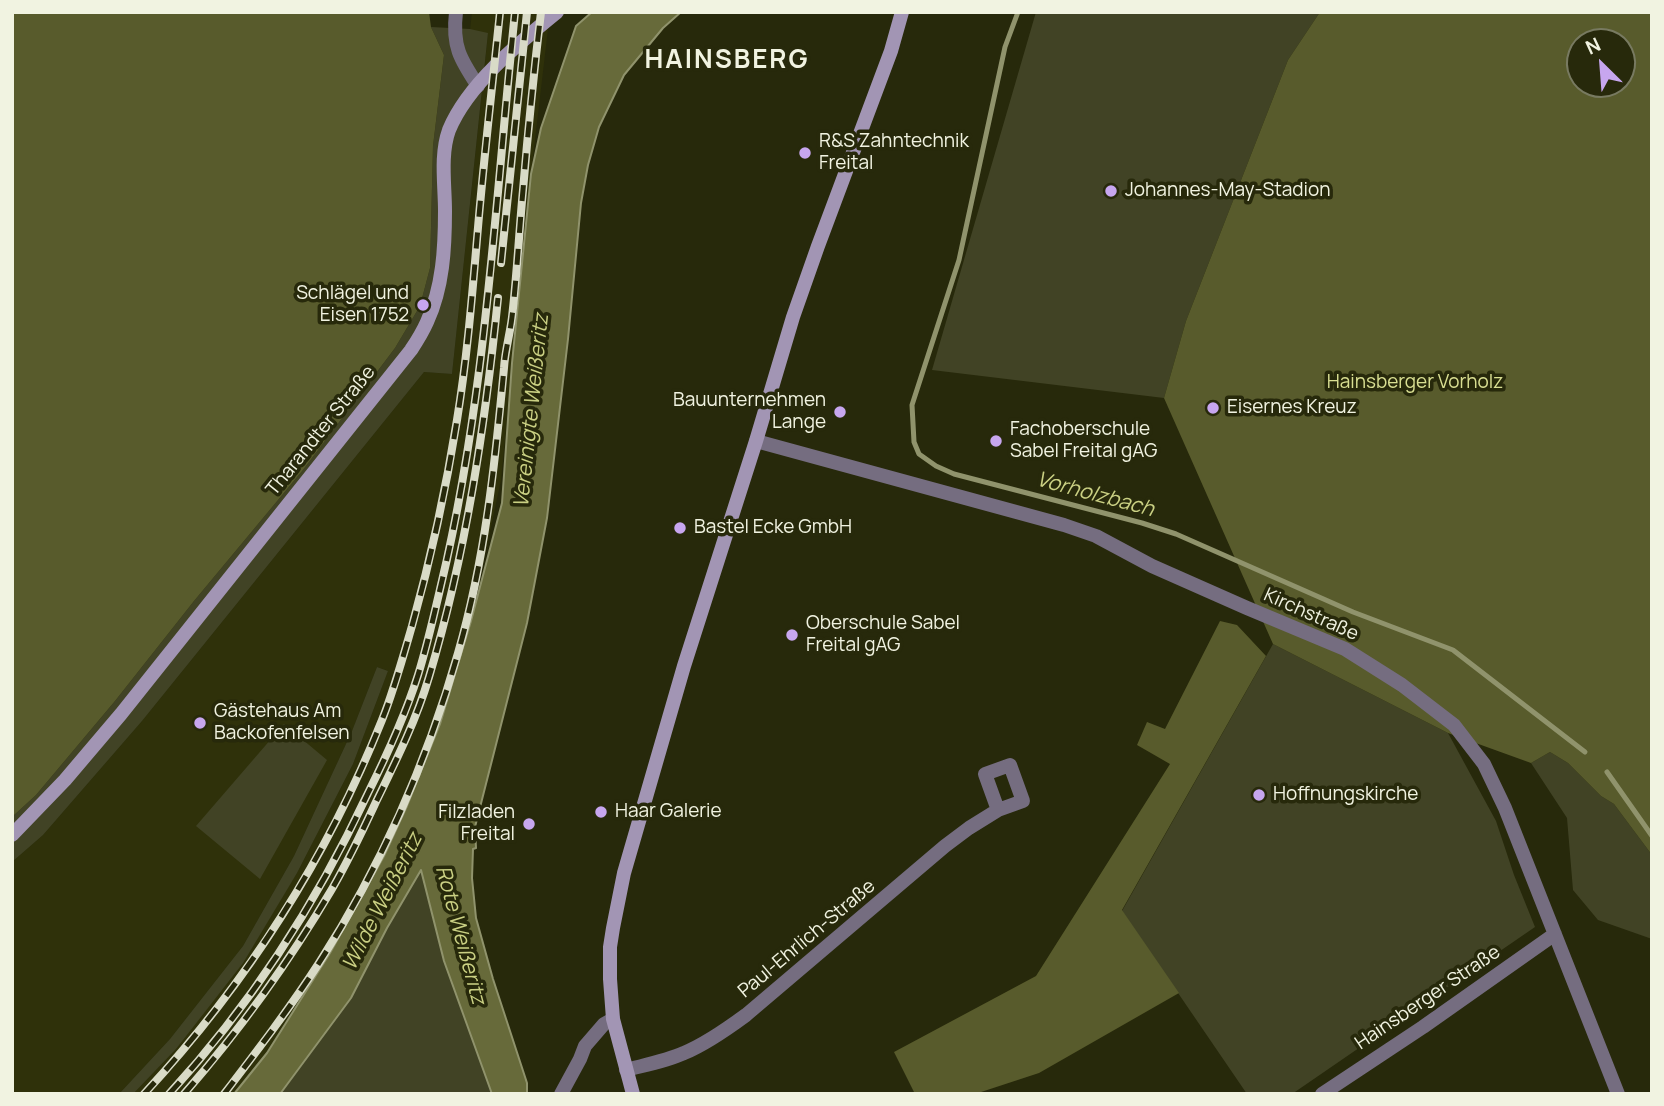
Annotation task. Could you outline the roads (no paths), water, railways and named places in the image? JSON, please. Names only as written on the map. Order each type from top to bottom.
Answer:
[{"type":"main road","name":"Tharandter Straße","points":[[12,835],[65,780],[121,714],[411,350],[427,322],[441,278],[445,148],[448,133],[463,104],[478,86],[517,46],[558,12]]},
{"type":"main road","points":[[633,1094],[613,1019],[610,979],[610,947],[624,873],[684,666],[797,305],[891,51],[902,12]]},
{"type":"street","points":[[456,12],[456,42],[461,60],[478,86]]},
{"type":"street","name":"Kirchstraße","points":[[756,440],[1096,536],[1152,566],[1345,649],[1402,685],[1454,725],[1484,764],[1520,844],[1618,1094]]},
{"type":"street","name":"Paul-Ehrlich-Straße","points":[[626,1070],[685,1052],[733,1025],[945,846],[998,810]]},
{"type":"street","name":"Hainsberger Straße","points":[[1322,1094],[1555,934]]},
{"type":"street","points":[[561,1094],[585,1046],[604,1024],[613,1019]]},
{"type":"water","points":[[592,12],[681,12],[663,28],[624,75],[599,127],[588,165],[581,203],[547,518],[527,623],[475,827],[476,848],[473,849],[472,878],[476,918],[527,1083],[527,1094],[492,1094],[444,961],[421,870],[351,998],[280,1094],[234,1094],[267,1053],[330,953],[384,856],[440,724],[502,503],[512,363],[531,174],[541,128],[576,26]]},
{"type":"waterway","name":"Vorholzbach","points":[[1018,12],[1005,47],[959,260],[912,405],[914,442],[919,454],[954,474],[1176,534],[1353,612],[1453,650],[1585,752]]},
{"type":"waterway","name":"Vorholzbach","points":[[1607,772],[1652,836]]},
{"type":"railway","points":[[144,1094],[216,1009],[280,918],[336,821],[382,720],[394,685],[432,549],[457,420],[500,12]]},
{"type":"railway","points":[[169,1094],[228,1025],[304,913],[348,834],[382,764],[418,675],[441,585],[469,443],[487,300],[515,12]]},
{"type":"railway","points":[[501,263],[527,12]]},
{"type":"railway","points":[[224,1094],[308,980],[362,890],[400,813],[446,694],[475,583],[493,476],[514,301],[541,12]]},
{"type":"railway","points":[[184,1094],[244,1020],[316,916],[355,846],[418,710],[442,631],[464,537],[487,394],[498,298]]},
{"type":"place","name":"R&S Zahntechnik Freital","points":[[805,153]]},
{"type":"place","name":"Johannes-May-Stadion","points":[[1111,191]]},
{"type":"place","name":"Schlägel und Eisen 1752","points":[[423,305]]},
{"type":"place","name":"Eisernes Kreuz","points":[[1213,408]]},
{"type":"place","name":"Bauunternehmen Lange","points":[[840,412]]},
{"type":"place","name":"Fachoberschule Sabel Freital gAG","points":[[996,441]]},
{"type":"place","name":"Bastel Ecke GmbH","points":[[680,528]]},
{"type":"place","name":"Oberschule Sabel Freital gAG","points":[[792,635]]},
{"type":"place","name":"Gästehaus Am Backofenfelsen","points":[[200,723]]},
{"type":"place","name":"Hoffnungskirche","points":[[1259,795]]},
{"type":"place","name":"Haar Galerie","points":[[601,812]]},
{"type":"place","name":"Filzladen Freital","points":[[529,824]]},
{"type":"district","name":"HAINSBERG","points":[[727,61]]},
{"type":"park label","name":"Hainsberger Vorholz","points":[[1415,383]]},
{"type":"water label","name":"Vereinigte Weißeritz","points":[[532,411]]},
{"type":"water label","name":"Wilde Weißeritz","points":[[383,902]]},
{"type":"water label","name":"Rote Weißeritz","points":[[460,935]]}]
